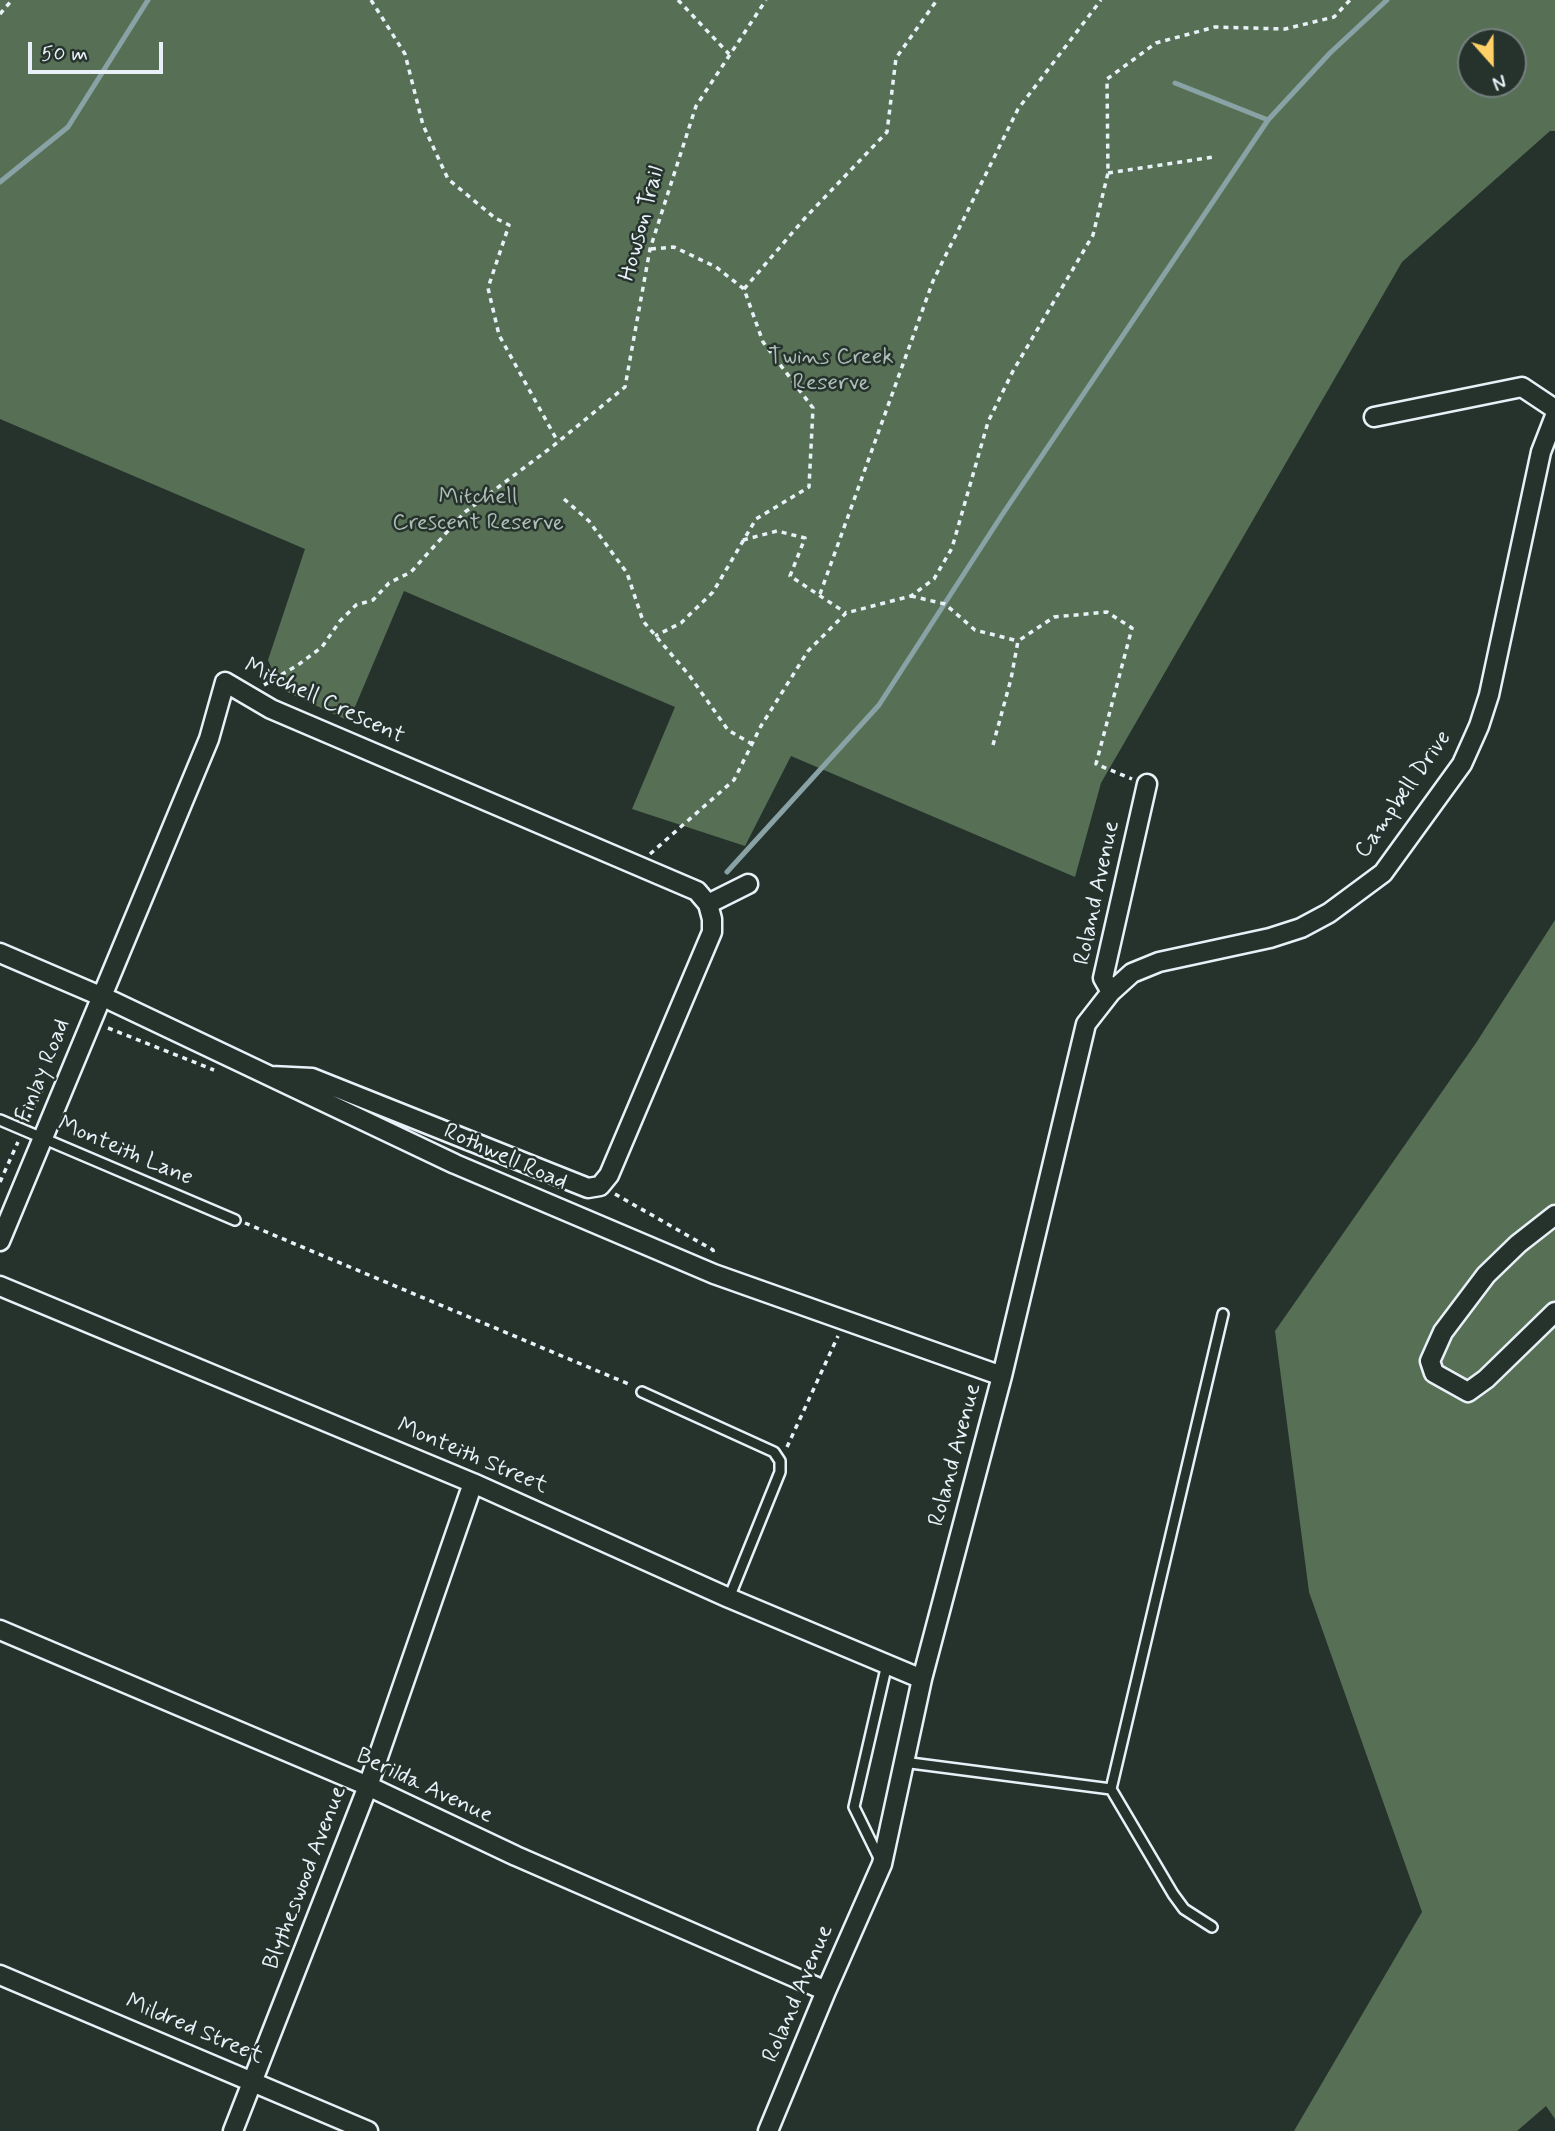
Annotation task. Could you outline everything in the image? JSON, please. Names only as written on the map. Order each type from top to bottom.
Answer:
[{"type":"street","points":[[1374,417],[1521,387],[1555,409]]},
{"type":"street","name":"Campbell Drive","points":[[1111,992],[1132,973],[1159,962],[1269,938],[1301,928],[1329,913],[1383,873],[1462,764],[1479,726],[1489,695],[1541,452],[1555,416]]},
{"type":"street","name":"Mitchell Crescent","points":[[101,996],[209,739],[225,682],[271,709],[697,891],[708,904]]},
{"type":"street","name":"Roland Avenue","points":[[768,2131],[882,1864],[922,1679],[1002,1376],[1086,1024],[1111,992],[1103,978],[1147,785]]},
{"type":"street","points":[[271,1076],[312,1078],[588,1188],[600,1186],[609,1175],[712,933],[708,904],[748,884]]},
{"type":"street","name":"Rothwell Road","points":[[0,953],[101,996],[455,1164],[714,1274],[1002,1376]]},
{"type":"street","name":"Finlay Road","points":[[0,1241],[101,996]]},
{"type":"street","points":[[1555,1215],[1518,1244],[1486,1275],[1443,1332],[1430,1361],[1434,1373],[1468,1391],[1486,1379],[1555,1312]]},
{"type":"street","name":"Monteith Street","points":[[0,1286],[473,1483],[729,1598],[922,1679]]},
{"type":"street","name":"Blytheswood Avenue","points":[[233,2131],[368,1786],[473,1483]]},
{"type":"street","name":"Berilda Avenue","points":[[0,1630],[368,1786],[516,1856],[826,1991]]},
{"type":"street","name":"Mildred Street","points":[[0,1975],[368,2131]]},
{"type":"lane","name":"Monteith Lane","points":[[0,1120],[235,1220]]},
{"type":"lane","points":[[1212,1927],[1184,1909],[1173,1894],[1111,1789],[1223,1314]]},
{"type":"lane","points":[[642,1392],[774,1452],[780,1461],[780,1472],[729,1598]]},
{"type":"lane","points":[[882,1864],[854,1807],[887,1664]]},
{"type":"lane","points":[[903,1762],[1111,1789]]},
{"type":"path","points":[[0,14],[12,0]]},
{"type":"path","points":[[371,0],[405,54],[423,125],[448,179],[495,218],[509,225],[488,288],[499,335],[558,442]]},
{"type":"path","points":[[678,0],[730,55]]},
{"type":"path","name":"Howson Trail","points":[[247,695],[299,665],[322,647],[340,621],[356,606],[373,600],[389,583],[411,572],[465,512],[553,446],[625,387],[650,249],[696,106],[766,0]]},
{"type":"path","points":[[744,289],[805,218],[887,132],[896,58],[937,0]]},
{"type":"path","points":[[820,594],[933,281],[1018,109],[1101,0]]},
{"type":"path","points":[[637,865],[734,780],[752,744],[808,651],[846,613],[911,596],[934,579],[952,548],[988,422],[1013,372],[1093,235],[1108,173],[1107,79],[1156,43],[1215,27],[1285,29],[1334,17],[1350,0]]},
{"type":"path","points":[[1108,173],[1213,157]]},
{"type":"path","points":[[650,249],[674,247],[716,267],[744,289],[763,342],[813,408],[809,487],[756,519],[713,592],[681,623],[655,636]]},
{"type":"path","points":[[564,499],[589,522],[627,573],[643,621],[689,675],[729,730],[752,744]]},
{"type":"path","points":[[743,540],[778,531],[806,538],[790,576],[846,613]]},
{"type":"path","points":[[911,596],[945,604],[975,630],[1018,641]]},
{"type":"path","points":[[993,745],[1018,641],[1054,617],[1107,612],[1132,628],[1096,764],[1147,785]]},
{"type":"path","points":[[0,1182],[45,1083]]},
{"type":"path","points":[[600,1186],[713,1250]]},
{"type":"path","points":[[235,1220],[624,1381],[642,1392]]},
{"type":"path","points":[[780,1461],[846,1319]]},
{"type":"green space","name":"Twins Creek Reserve","points":[[0,0],[1555,0],[1555,131],[1550,131],[1402,262],[1101,783],[1075,877],[791,756],[745,846],[632,809],[675,707],[404,591],[349,721],[285,691],[278,683],[268,660],[305,549],[0,419]]},
{"type":"green space","points":[[1555,920],[1555,2119],[1546,2106],[1517,2131],[1294,2131],[1422,1912],[1309,1592],[1275,1331],[1476,1043]]},
{"type":"waterway","points":[[0,182],[68,127],[148,0]]},
{"type":"waterway","points":[[727,872],[879,705],[1002,515],[1268,120],[1330,53],[1387,0]]},
{"type":"waterway","points":[[1175,83],[1268,120]]},
{"type":"park label","name":"Mitchell Crescent Reserve","points":[[478,511]]}]
